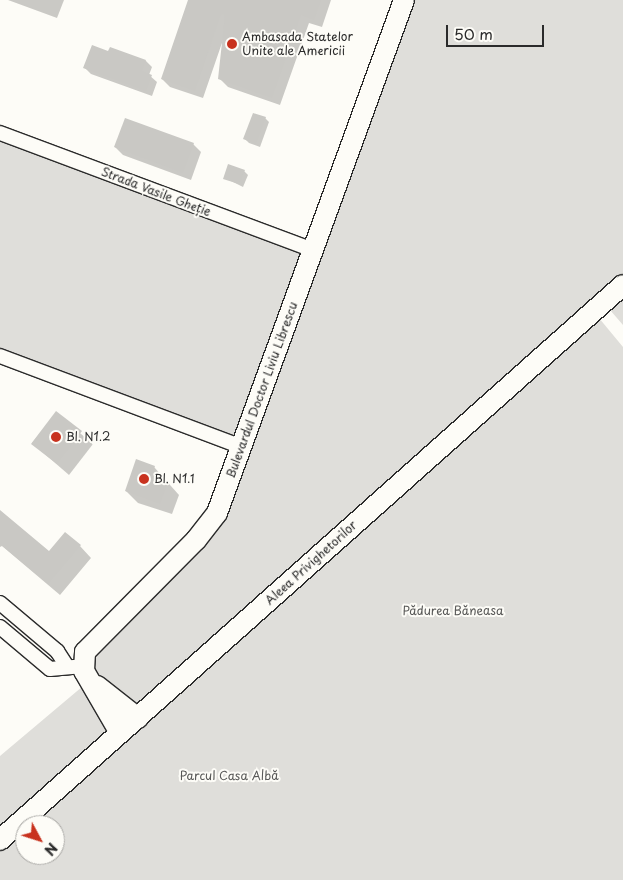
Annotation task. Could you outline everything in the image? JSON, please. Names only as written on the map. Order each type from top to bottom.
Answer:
[{"type":"street","name":"Bulevardul Doctor Liviu Librescu","points":[[79,670],[85,652],[91,643],[207,528],[217,514],[404,0]]},
{"type":"street","name":"Strada Vasile Gheție","points":[[0,133],[313,250]]},
{"type":"street","name":"Aleea Privighetorilor","points":[[0,840],[623,285]]},
{"type":"street","points":[[0,356],[242,447]]},
{"type":"street","points":[[0,603],[138,718]]},
{"type":"street","points":[[0,627],[50,670],[79,670]]},
{"type":"street","points":[[79,670],[120,733]]},
{"type":"green space","points":[[404,0],[623,0],[623,325],[604,303],[594,312],[623,347],[623,880],[0,880],[0,756],[89,681],[83,666],[196,540],[242,447],[0,356],[0,133],[313,250]]},
{"type":"building","name":"Ambasada Statelor Unite ale Americii","points":[[188,0],[321,0],[314,20],[301,15],[272,98],[218,79],[225,15],[221,14],[195,91],[161,79]]},
{"type":"building","points":[[92,45],[108,51],[110,47],[146,60],[142,71],[152,75],[146,91],[83,68]]},
{"type":"building","points":[[253,113],[266,117],[256,144],[243,139]]},
{"type":"building","points":[[125,118],[194,143],[183,173],[114,147]]},
{"type":"building","points":[[228,164],[245,170],[239,184],[223,179]]},
{"type":"building","name":"Bl. N1.2","points":[[56,411],[82,431],[57,464],[31,444]]},
{"type":"building","name":"Bl. N1.1","points":[[136,459],[155,466],[151,477],[168,482],[160,504],[125,491]]},
{"type":"building","points":[[0,510],[49,551],[65,532],[81,545],[48,584],[0,544]]},
{"type":"place","name":"Ambasada Statelor Unite ale Americii","points":[[232,44]]},
{"type":"place","name":"Bl. N1.2","points":[[56,437]]},
{"type":"place","name":"Bl. N1.1","points":[[144,479]]},
{"type":"park label","name":"Pădurea Băneasa","points":[[453,611]]},
{"type":"park label","name":"Parcul Casa Albă","points":[[229,776]]}]
